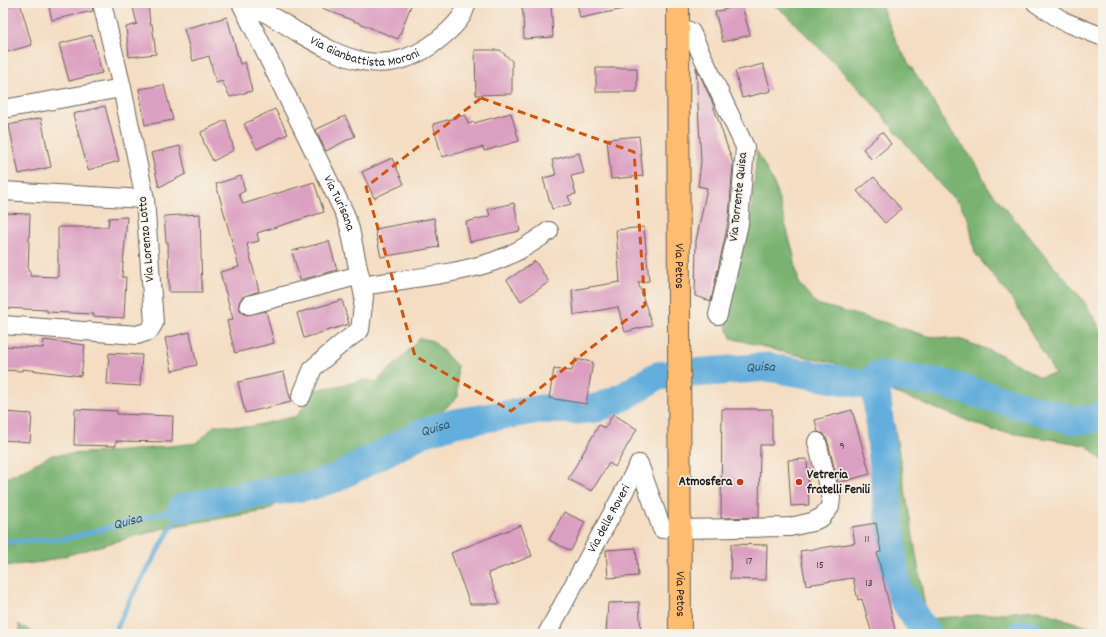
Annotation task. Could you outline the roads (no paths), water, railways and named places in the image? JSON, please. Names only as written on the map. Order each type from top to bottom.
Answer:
[{"type":"main road","name":"Via Petos","points":[[678,3],[680,348],[679,406],[671,529],[680,634]]},
{"type":"street","name":"Via Lorenzo Lotto","points":[[3,325],[137,335],[149,331],[154,323],[145,198],[122,88],[102,3]]},
{"type":"street","name":"Via Turisana","points":[[240,3],[345,214],[350,229],[364,297],[360,330],[313,368],[301,397]]},
{"type":"street","name":"Via Gianbattista Moroni","points":[[249,3],[336,53],[361,61],[381,63],[397,61],[420,52],[443,38],[462,17],[467,3]]},
{"type":"street","points":[[1036,3],[1063,21],[1103,37]]},
{"type":"street","name":"Via Torrente Quisa","points":[[678,26],[691,32],[745,147],[738,224],[718,315]]},
{"type":"street","points":[[3,109],[122,88]]},
{"type":"street","points":[[3,191],[145,198]]},
{"type":"street","points":[[249,305],[361,280],[477,267],[511,254],[535,241],[549,231]]},
{"type":"street","points":[[671,529],[790,527],[812,522],[822,517],[830,507],[831,498],[817,442]]},
{"type":"street","name":"Via delle Roveri","points":[[547,634],[638,464],[671,529]]},
{"type":"waterway","name":"Quisa","points":[[182,508],[247,495],[310,486],[336,478],[422,433],[455,423],[540,409],[576,410],[597,408],[625,396],[657,376],[768,367],[874,386],[874,384]]},
{"type":"waterway","name":"Quisa","points":[[878,375],[941,383],[1073,420],[1092,419],[1103,415]]},
{"type":"waterway","points":[[874,386],[877,399],[896,587],[926,634]]},
{"type":"waterway","name":"Quisa","points":[[3,542],[65,539],[182,508]]},
{"type":"waterway","points":[[114,634],[131,598],[182,508]]},
{"type":"waterway","points":[[1022,634],[1030,634]]},
{"type":"place","name":"Atmosfera","points":[[740,482]]},
{"type":"place","name":"Vetreria fratelli Fenili","points":[[799,482]]}]
